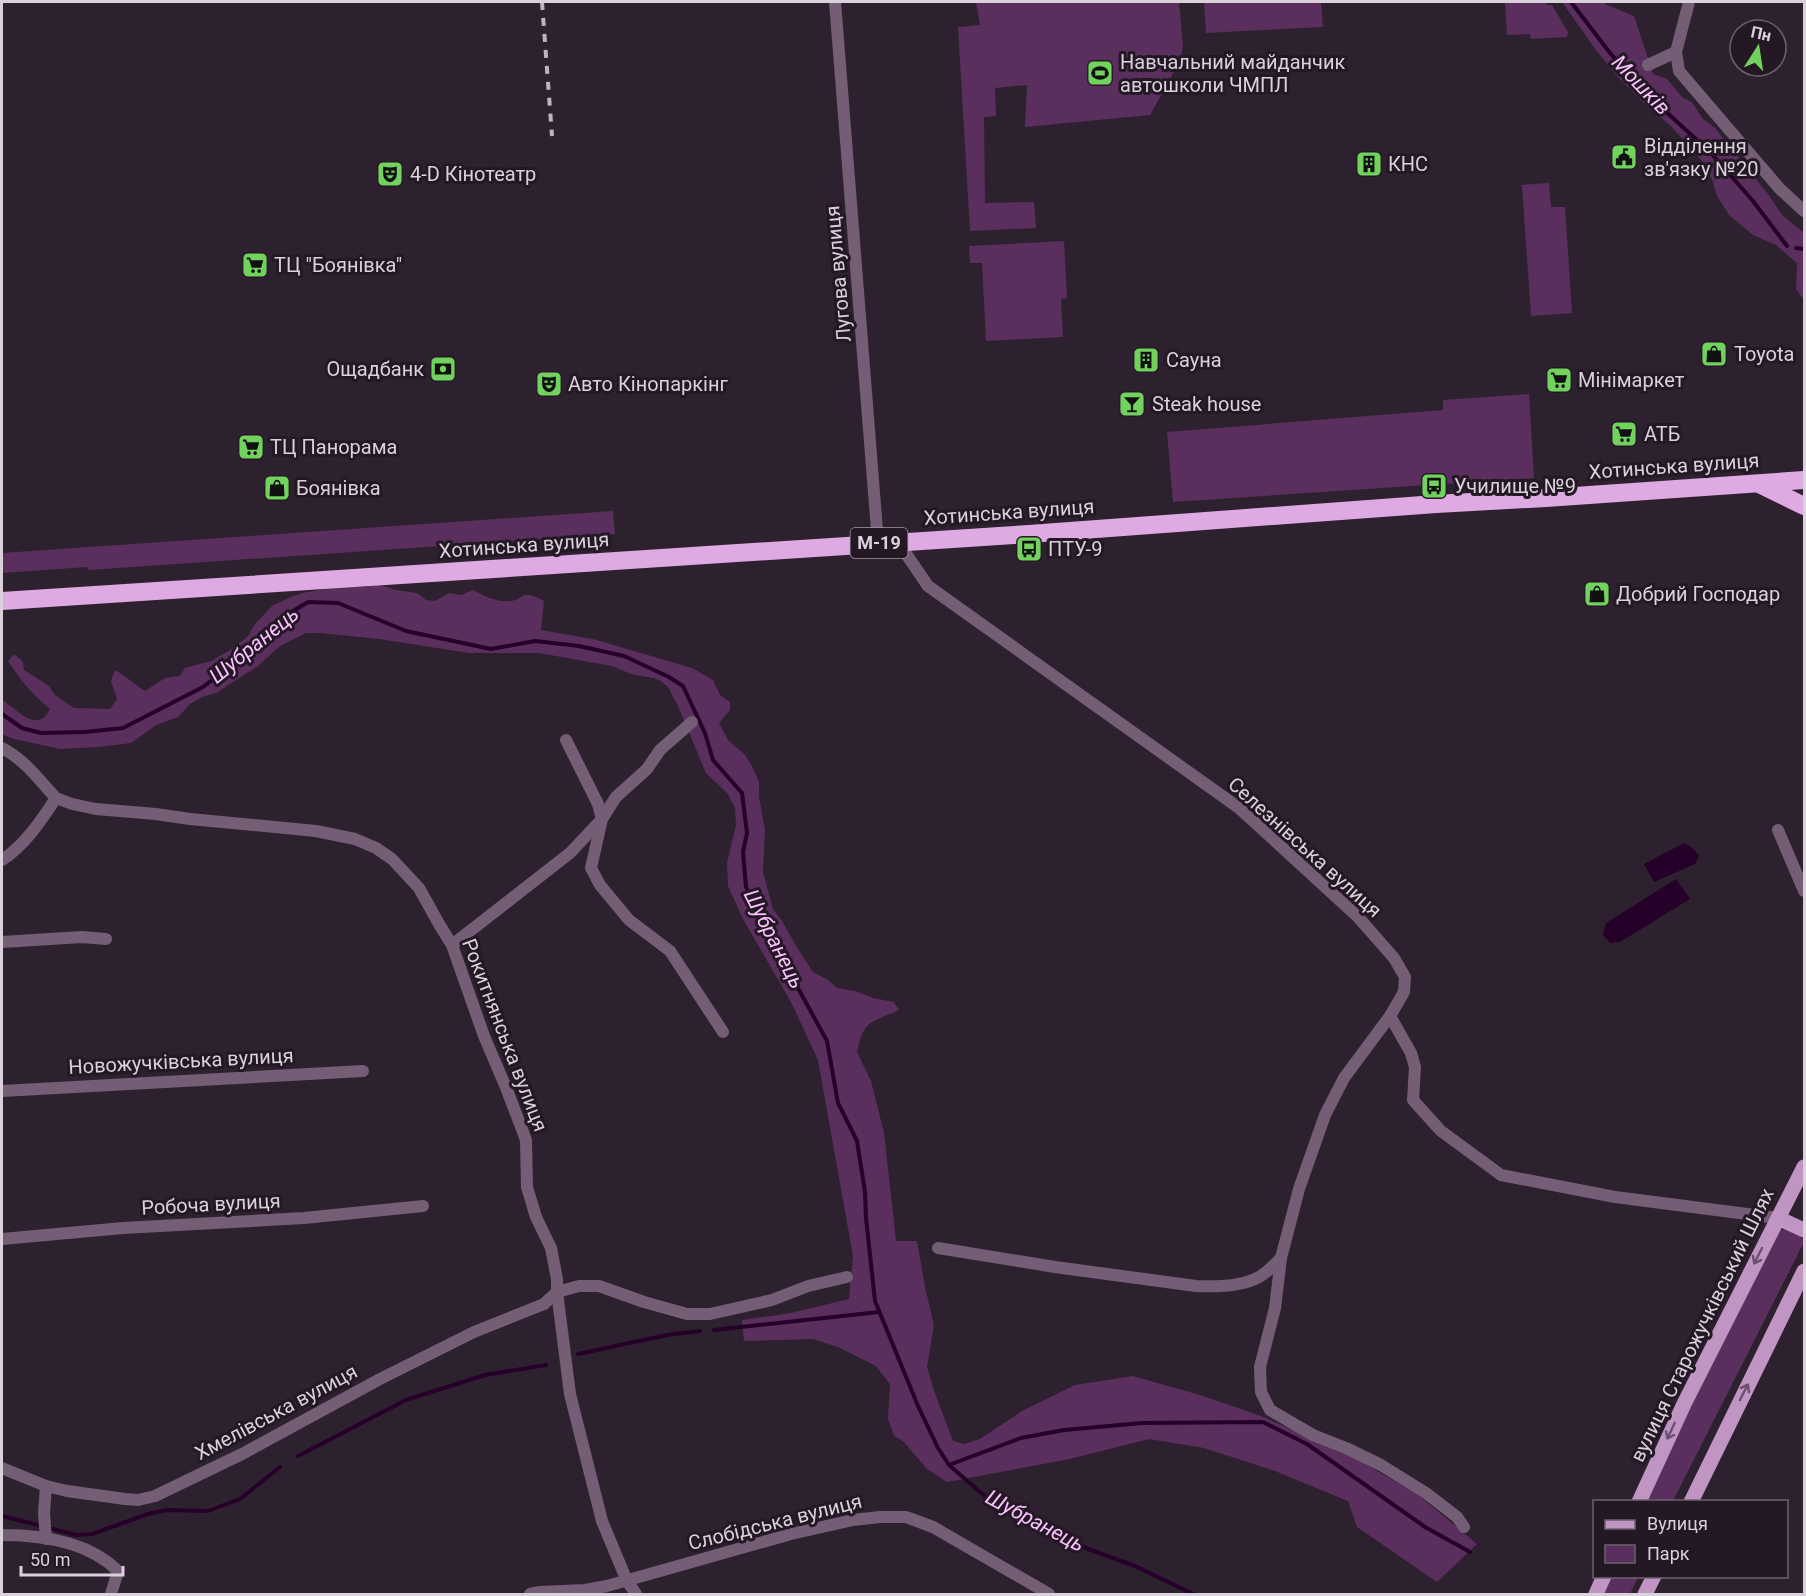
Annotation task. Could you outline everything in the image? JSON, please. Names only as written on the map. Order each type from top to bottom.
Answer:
[{"type":"highway","name":"Хотинська вулиця","points":[[2,601],[1804,480]]},
{"type":"highway","points":[[1757,483],[1804,506]]},
{"type":"main road","name":"вулиця Старожучківський Шлях","points":[[1640,1500],[1683,1404],[1804,1167]]},
{"type":"main road","points":[[1778,1218],[1804,1230]]},
{"type":"main road","points":[[1692,1500],[1804,1271]]},
{"type":"main road","points":[[1596,1594],[1603,1578]]},
{"type":"main road","points":[[1645,1594],[1653,1578]]},
{"type":"street","name":"Лугова вулиця","points":[[835,2],[878,543]]},
{"type":"street","points":[[1689,2],[1676,52],[1679,71],[1780,189],[1804,211]]},
{"type":"street","points":[[1648,65],[1676,52]]},
{"type":"street","name":"Селезнівська вулиця","points":[[898,542],[928,586],[1239,808],[1358,917],[1394,958],[1405,977],[1404,992],[1390,1016],[1344,1078],[1325,1115],[1299,1190],[1281,1258],[1275,1308],[1260,1367],[1261,1392],[1270,1410],[1313,1435],[1347,1448],[1381,1465],[1426,1493],[1457,1517],[1464,1527]]},
{"type":"street","points":[[452,945],[570,853],[602,819],[616,797],[647,770],[660,750],[692,722]]},
{"type":"street","points":[[566,741],[598,804],[602,819],[591,868],[600,885],[629,920],[670,951],[723,1032]]},
{"type":"street","points":[[2,748],[26,766],[56,798],[43,818],[20,845],[2,860]]},
{"type":"street","name":"Рокитнянська вулиця","points":[[56,798],[96,809],[316,831],[355,839],[376,848],[392,859],[419,888],[452,945],[484,1036],[526,1140],[527,1187],[536,1218],[551,1248],[557,1279],[570,1394],[602,1521],[627,1581],[636,1594]]},
{"type":"street","points":[[1778,830],[1804,891]]},
{"type":"street","points":[[2,942],[82,937],[106,939]]},
{"type":"street","points":[[1390,1016],[1415,1067],[1413,1100],[1441,1131],[1501,1174],[1615,1197],[1778,1218]]},
{"type":"street","name":"Новожучківська вулиця","points":[[2,1091],[363,1071]]},
{"type":"street","name":"Робоча вулиця","points":[[2,1239],[123,1228],[304,1218],[423,1206]]},
{"type":"street","points":[[938,1248],[1055,1267],[1214,1287],[1257,1279],[1281,1258]]},
{"type":"street","points":[[557,1292],[579,1286],[599,1286],[687,1314],[710,1314],[772,1300],[808,1286],[847,1277]]},
{"type":"street","name":"Хмелівська вулиця","points":[[2,1468],[46,1486],[67,1491],[125,1500],[155,1496],[242,1454],[380,1379],[474,1332],[544,1304],[557,1292]]},
{"type":"street","points":[[45,1535],[46,1486]]},
{"type":"street","name":"Слобідська вулиця","points":[[530,1594],[585,1590],[627,1581],[791,1534],[880,1516],[906,1517],[933,1527],[1049,1594]]},
{"type":"street","points":[[2,1535],[45,1535],[86,1549],[110,1563],[118,1571],[111,1594]]},
{"type":"green space","name":"Навчальний майданчик автошколи ЧМПЛ","points":[[976,2],[1179,2],[1183,46],[1180,61],[1150,115],[1025,127],[1027,85],[995,88],[996,116],[984,117],[985,203],[1034,202],[1036,228],[970,231],[958,27],[980,25]]},
{"type":"green space","points":[[1204,2],[1321,2],[1323,27],[1206,33]]},
{"type":"green space","points":[[1505,2],[1546,2],[1546,5],[1552,5],[1568,32],[1567,37],[1531,39],[1530,34],[1507,35]]},
{"type":"green space","points":[[1562,2],[1603,2],[1634,16],[1653,74],[1667,79],[1683,98],[1692,102],[1702,118],[1715,128],[1782,215],[1804,233],[1804,300],[1796,289],[1797,263],[1776,245],[1753,235],[1729,215],[1717,196],[1712,179],[1701,160],[1671,126],[1618,77]]},
{"type":"green space","points":[[1549,183],[1551,207],[1565,207],[1572,313],[1531,316],[1522,185]]},
{"type":"green space","points":[[1064,241],[1067,298],[1061,299],[1063,337],[986,341],[982,263],[970,263],[969,246]]},
{"type":"green space","points":[[1529,394],[1534,478],[1173,502],[1167,432],[1443,410],[1443,400]]},
{"type":"green space","points":[[613,511],[615,534],[89,570],[87,567],[2,573],[2,553]]},
{"type":"green space","points":[[376,584],[417,593],[426,600],[435,601],[449,593],[461,595],[473,590],[505,601],[516,600],[525,595],[532,596],[544,601],[541,630],[593,639],[692,668],[713,680],[720,695],[730,702],[730,710],[719,723],[728,740],[745,755],[759,782],[759,797],[765,830],[763,872],[773,909],[813,972],[837,988],[894,1002],[899,1010],[875,1020],[866,1028],[857,1052],[871,1081],[884,1133],[896,1241],[917,1241],[934,1325],[927,1367],[953,1441],[964,1444],[980,1439],[1022,1411],[1075,1385],[1133,1376],[1200,1395],[1261,1416],[1348,1454],[1417,1494],[1477,1544],[1437,1582],[1357,1527],[1348,1501],[1275,1471],[1204,1448],[1149,1439],[1070,1459],[947,1482],[927,1469],[903,1441],[894,1436],[888,1419],[890,1384],[876,1366],[838,1347],[813,1339],[744,1341],[742,1320],[791,1313],[849,1299],[853,1256],[818,1060],[791,1002],[743,919],[728,886],[727,863],[736,825],[735,808],[728,794],[706,773],[678,706],[668,687],[661,681],[631,674],[612,666],[539,653],[469,653],[379,639],[306,633],[280,646],[258,666],[216,693],[190,704],[178,717],[156,725],[131,743],[60,749],[14,739],[2,734],[2,700],[33,720],[45,717],[50,709],[27,687],[8,661],[14,654],[23,662],[24,670],[49,686],[55,695],[74,708],[110,709],[117,699],[111,681],[115,670],[145,691],[165,678],[180,676],[185,668],[211,661],[232,649],[248,636],[255,624],[272,606],[291,597],[319,590],[367,587]]},
{"type":"green space","points":[[1787,1229],[1801,1236],[1804,1242],[1674,1500],[1644,1500],[1780,1230]]},
{"type":"green space","points":[[1608,1578],[1638,1578],[1630,1594],[1600,1594]]},
{"type":"shaded area","points":[[1684,843],[1694,849],[1699,856],[1695,864],[1654,882],[1644,864]]},
{"type":"shaded area","points":[[1676,879],[1690,899],[1620,942],[1610,943],[1603,935],[1606,923]]},
{"type":"waterway","name":"Мошків","points":[[1571,2],[1610,53],[1651,98],[1711,153],[1753,201],[1787,246]]},
{"type":"waterway","name":"Мошків","points":[[1796,248],[1804,249]]},
{"type":"waterway","name":"Шубранець","points":[[2,714],[22,728],[41,733],[123,728],[203,687],[258,645],[280,619],[308,602],[338,603],[406,631],[491,649],[535,641],[579,646],[624,656],[683,686],[705,733],[713,760],[742,793],[747,833],[743,852],[746,887],[764,926],[827,1041],[838,1103],[857,1141],[865,1192],[875,1301],[918,1406],[938,1448],[949,1465],[987,1498],[1088,1549],[1135,1566],[1193,1594]]},
{"type":"waterway","points":[[714,1330],[879,1312]]},
{"type":"waterway","points":[[578,1354],[667,1335],[700,1331]]},
{"type":"waterway","points":[[298,1456],[406,1400],[485,1375],[546,1365]]},
{"type":"waterway","points":[[949,1465],[1021,1438],[1064,1430],[1142,1423],[1263,1422],[1307,1444],[1425,1527],[1470,1552]]},
{"type":"waterway","points":[[49,1528],[76,1535],[92,1534],[148,1514],[167,1510],[208,1511],[240,1499],[280,1467]]},
{"type":"waterway","points":[[2,1516],[42,1526]]},
{"type":"railway","points":[[542,2],[552,136]]},
{"type":"place","name":"Навчальний майданчик автошколи ЧМПЛ","points":[[1100,73]]},
{"type":"place","name":"Відділення зв'язку №20","points":[[1624,157]]},
{"type":"place","name":"КНС","points":[[1369,164]]},
{"type":"place","name":"4-D Кінотеатр","points":[[390,174]]},
{"type":"place","name":"ТЦ \"Боянівка\"","points":[[255,265]]},
{"type":"place","name":"Toyota","points":[[1714,354]]},
{"type":"place","name":"Сауна","points":[[1146,360]]},
{"type":"place","name":"Ощадбанк","points":[[443,369]]},
{"type":"place","name":"Мінімаркет","points":[[1559,380]]},
{"type":"place","name":"Авто Кінопаркінг","points":[[549,384]]},
{"type":"place","name":"Steak house","points":[[1132,404]]},
{"type":"place","name":"АТБ","points":[[1624,434]]},
{"type":"place","name":"ТЦ Панорама","points":[[251,447]]},
{"type":"place","name":"Училище №9","points":[[1434,486]]},
{"type":"place","name":"Боянівка","points":[[277,488]]},
{"type":"place","name":"ПТУ-9","points":[[1029,549]]},
{"type":"place","name":"Добрий Господар","points":[[1597,594]]}]
